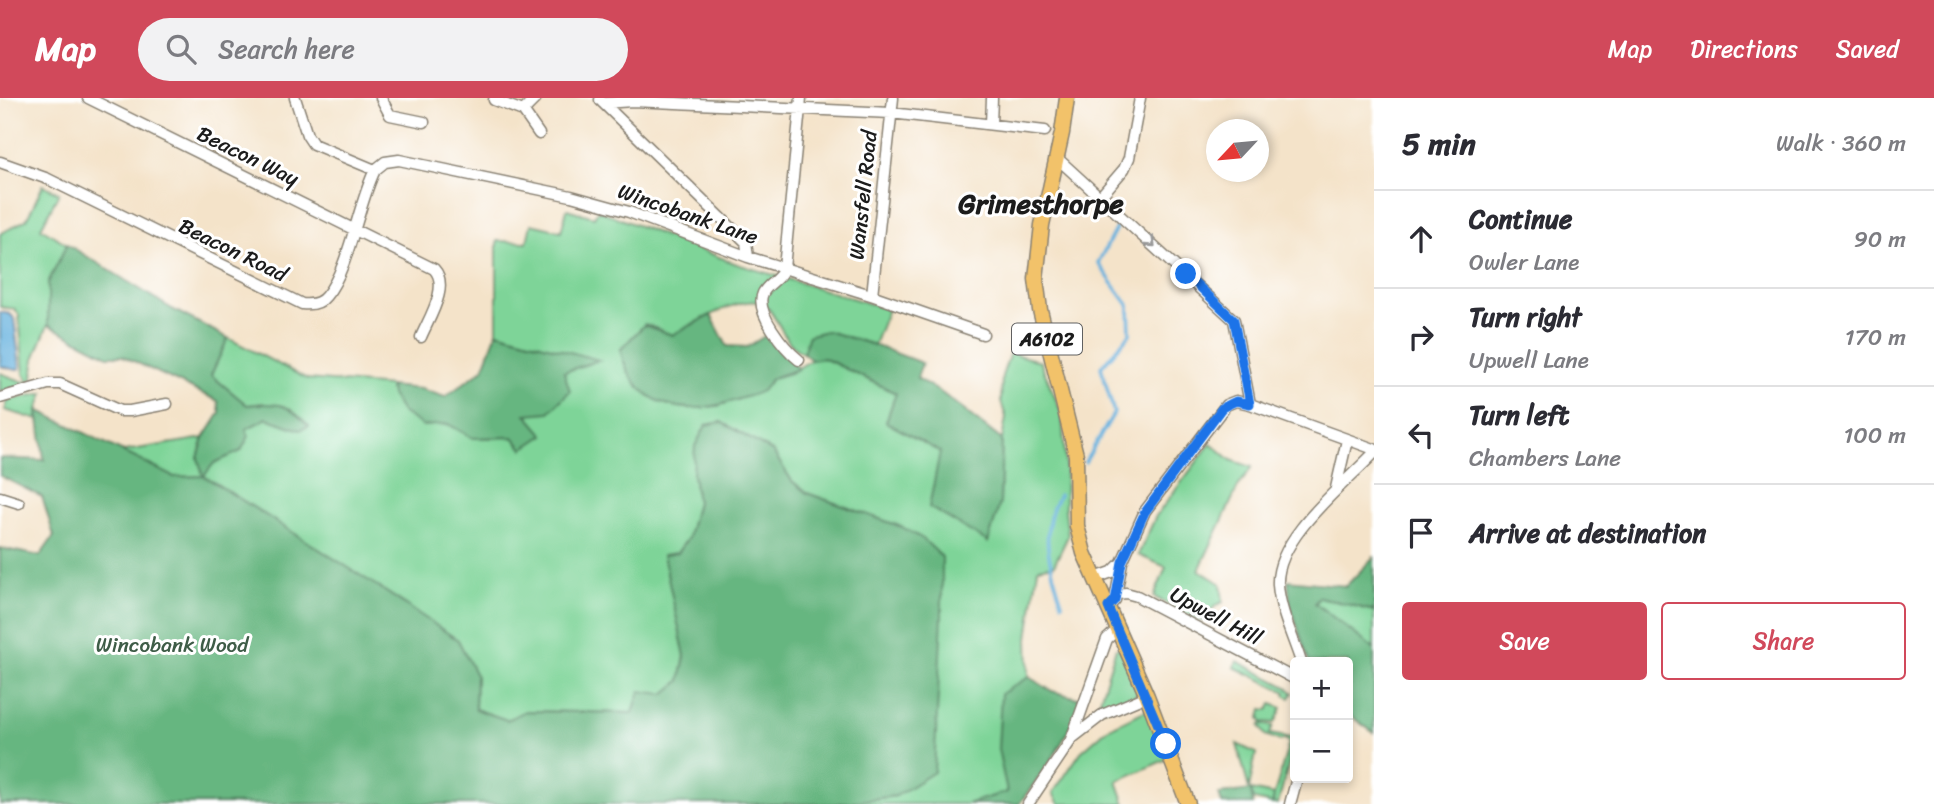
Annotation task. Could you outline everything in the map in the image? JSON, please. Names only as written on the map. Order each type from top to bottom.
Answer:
[{"type":"main road","name":"A6102","points":[[1067,98],[1048,195],[1036,279],[1040,310],[1076,455],[1079,538],[1147,696],[1188,804]]},
{"type":"street","name":"Beacon Way","points":[[88,98],[434,269],[438,274],[440,286],[421,337]]},
{"type":"street","points":[[295,98],[307,135],[313,144],[375,170]]},
{"type":"street","points":[[381,98],[390,115],[425,122]]},
{"type":"street","points":[[523,111],[536,98]]},
{"type":"street","name":"Wansfell Road","points":[[872,295],[893,98]]},
{"type":"street","points":[[991,124],[992,98]]},
{"type":"street","points":[[1100,197],[1124,169],[1129,158],[1140,98]]},
{"type":"street","points":[[494,100],[523,111],[539,134]]},
{"type":"street","points":[[601,100],[801,103],[1045,131]]},
{"type":"street","points":[[601,100],[746,242],[748,257]]},
{"type":"street","points":[[799,360],[778,339],[761,306],[761,298],[765,289],[781,276],[784,268],[801,103]]},
{"type":"street","points":[[1057,158],[1234,320],[1250,404]]},
{"type":"street","name":"Wincobank Lane","points":[[375,170],[385,162],[399,160],[570,196],[629,212],[748,257],[872,295],[983,334]]},
{"type":"street","name":"Beacon Road","points":[[0,162],[48,179],[302,304],[317,303],[326,297],[341,266],[375,170]]},
{"type":"street","points":[[0,398],[40,386],[60,384],[120,411],[167,404]]},
{"type":"street","points":[[1108,607],[1118,594],[1122,562],[1137,526],[1153,499],[1222,408],[1231,402],[1250,404],[1374,451],[1354,475],[1336,488],[1287,548],[1281,560],[1278,575],[1280,601],[1299,657]]},
{"type":"street","points":[[1336,488],[1347,440]]},
{"type":"street","points":[[0,497],[19,503]]},
{"type":"street","points":[[1095,578],[1112,572],[1122,562]]},
{"type":"street","name":"Upwell Hill","points":[[1118,594],[1136,596],[1290,676]]},
{"type":"street","points":[[1028,804],[1071,740],[1110,635],[1118,629]]},
{"type":"street","points":[[1071,740],[1102,715],[1147,696]]},
{"type":"street","points":[[1083,706],[1090,713],[1102,715]]},
{"type":"street","points":[[1290,804],[1296,783]]},
{"type":"green space","points":[[43,185],[59,193],[41,228],[67,244],[48,283],[48,325],[34,359],[33,380],[29,381],[24,374],[19,315],[15,309],[0,307],[0,234],[27,219]]},
{"type":"green space","points":[[567,209],[594,217],[598,210],[737,264],[888,309],[874,345],[827,331],[810,335],[803,353],[789,341],[768,308],[761,303],[749,302],[714,313],[672,335],[645,324],[620,350],[659,402],[690,408],[718,406],[761,391],[773,378],[790,373],[811,360],[823,358],[896,393],[886,422],[940,452],[988,542],[1000,503],[1002,440],[1006,417],[1001,402],[1002,376],[1010,353],[1040,361],[1062,414],[1068,536],[1054,565],[1038,568],[1028,638],[1029,677],[1001,695],[1007,792],[967,804],[835,804],[896,796],[902,527],[807,493],[792,481],[773,452],[721,422],[693,474],[697,502],[688,538],[677,553],[664,555],[685,656],[680,681],[664,694],[637,700],[633,713],[526,711],[507,720],[475,709],[476,675],[408,606],[204,476],[174,477],[119,452],[204,438],[198,458],[204,475],[214,463],[241,451],[245,429],[267,418],[300,430],[263,403],[247,405],[211,375],[228,338],[307,379],[390,386],[391,395],[423,426],[448,424],[473,438],[513,437],[523,448],[525,413],[564,372],[598,360],[497,332],[497,241],[527,242],[531,224],[561,231]]},
{"type":"green space","name":"Wincobank Wood","points":[[67,244],[172,309],[228,338],[211,375],[247,405],[275,404],[288,408],[309,426],[300,430],[267,418],[246,429],[249,436],[241,451],[214,463],[204,476],[458,640],[476,675],[475,709],[507,720],[525,711],[633,713],[640,691],[664,694],[680,681],[685,656],[663,555],[677,553],[688,538],[697,502],[693,474],[695,446],[706,425],[721,422],[773,452],[792,481],[807,493],[902,527],[923,539],[942,557],[942,617],[934,772],[896,796],[835,804],[0,804],[0,548],[40,556],[54,536],[42,497],[0,476],[0,458],[44,460],[38,410],[174,477],[203,476],[198,458],[204,438],[220,413],[218,401],[123,356],[108,356],[48,325],[48,283]]},
{"type":"green space","points":[[711,315],[727,346],[747,347],[768,334],[798,369],[773,378],[762,391],[698,408],[664,404],[637,385],[627,370],[620,350],[644,325],[672,335]]},
{"type":"green space","points":[[827,331],[922,363],[917,378],[943,394],[1002,440],[1000,503],[988,542],[929,507],[940,452],[886,422],[896,393],[824,358],[811,360],[803,353],[809,335]]},
{"type":"green space","points":[[497,332],[599,360],[564,372],[570,391],[549,412],[526,414],[544,435],[523,449],[513,437],[473,438],[448,424],[423,426],[402,412],[391,395],[390,386],[421,389],[445,397],[483,369]]},
{"type":"green space","points":[[0,373],[27,383],[0,391]]},
{"type":"green space","points":[[44,393],[38,410],[38,420],[5,410],[8,400]]},
{"type":"green space","points":[[1211,443],[1231,460],[1252,467],[1238,487],[1199,570],[1221,584],[1223,602],[1216,605],[1202,622],[1154,597],[1166,567],[1138,555],[1156,516]]},
{"type":"green space","points":[[1374,557],[1374,611],[1319,597],[1315,603],[1374,649],[1374,733],[1353,718],[1353,657],[1307,657],[1290,604],[1288,580],[1346,586]]},
{"type":"green space","points":[[1319,597],[1374,611],[1374,649],[1315,604]]},
{"type":"green space","points":[[1116,648],[1120,648],[1139,692],[1132,698],[1104,709],[1099,703]]},
{"type":"green space","points":[[1237,661],[1287,687],[1290,690],[1290,698],[1285,695],[1286,692],[1234,667]]},
{"type":"green space","points":[[1029,677],[1052,691],[1081,699],[1063,741],[1019,804],[967,804],[1007,792],[998,749],[1001,694]]},
{"type":"green space","points":[[1272,704],[1282,708],[1275,723],[1262,722],[1262,709],[1268,710]]},
{"type":"green space","points":[[1146,710],[1167,759],[1117,781],[1125,804],[1059,804],[1053,793],[1081,752],[1107,729]]},
{"type":"green space","points":[[1260,726],[1273,726],[1270,734],[1290,738],[1290,758],[1278,804],[1273,804],[1274,796],[1272,804],[1254,800],[1251,790],[1274,795],[1289,743],[1286,739],[1280,741],[1265,735]]},
{"type":"green space","points":[[1237,744],[1256,753],[1249,789]]},
{"type":"green space","points":[[1251,790],[1253,804],[1222,804],[1219,794]]},
{"type":"water","points":[[0,312],[10,314],[14,318],[20,368],[16,370],[0,366]]},
{"type":"waterway","points":[[1085,462],[1114,413],[1101,367],[1130,334],[1129,306],[1098,263],[1117,226]]},
{"type":"waterway","points":[[1059,495],[1049,522],[1048,549],[1062,603]]},
{"type":"district","name":"Grimesthorpe","points":[[1041,203]]},
{"type":"route","points":[[1166,744],[1108,607],[1118,594],[1122,562],[1137,526],[1153,499],[1222,408],[1236,401],[1250,404],[1237,326],[1186,274]]}]
